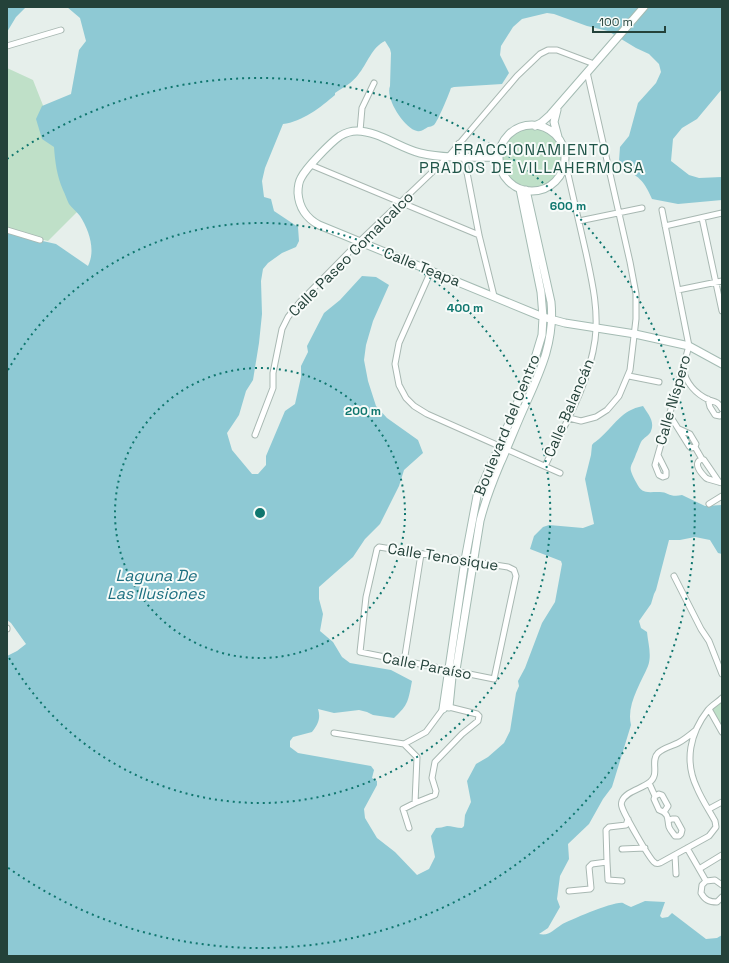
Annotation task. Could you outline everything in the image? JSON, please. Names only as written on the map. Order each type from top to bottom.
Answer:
[{"type":"street","points":[[560,105],[555,115],[554,122],[558,138],[564,150],[565,161],[560,175],[552,184],[539,190],[523,189],[511,183],[502,170],[499,157],[502,146],[509,136],[521,128],[534,126],[544,121],[560,105],[644,7]]},
{"type":"street","points":[[7,46],[61,30]]},
{"type":"street","name":"Calle Paseo Comalcalco","points":[[255,435],[273,388],[272,376],[275,358],[284,323],[300,302],[448,157],[530,62],[543,52],[549,50],[559,51],[594,64]]},
{"type":"street","points":[[569,418],[585,420],[596,417],[604,412],[619,396],[631,367],[637,313],[636,294],[587,72]]},
{"type":"street","points":[[374,83],[362,108],[360,131],[372,134],[419,153],[448,157],[499,157]]},
{"type":"street","points":[[534,126],[548,130],[558,138]]},
{"type":"street","name":"Calle Teapa","points":[[360,131],[348,133],[338,138],[303,174],[298,185],[298,197],[302,209],[308,218],[316,223],[431,272],[494,296],[543,317],[552,320],[635,334],[689,346],[722,364]]},
{"type":"street","points":[[459,143],[464,157],[479,235],[494,296]]},
{"type":"street","name":"Calle Balancán","points":[[545,466],[569,418],[590,364],[594,348],[596,328],[594,294],[565,161]]},
{"type":"street","points":[[311,165],[479,235]]},
{"type":"street","name":"Boulevard del Centro","points":[[446,708],[450,680],[485,499],[540,343],[543,317],[540,287],[523,189]]},
{"type":"street","name":"Boulevard del Centro","points":[[452,671],[465,560],[477,496],[503,448],[544,363],[549,346],[552,320],[550,295],[523,189]]},
{"type":"street","points":[[579,221],[642,208]]},
{"type":"street","points":[[662,210],[689,346]]},
{"type":"street","points":[[665,226],[722,213]]},
{"type":"street","points":[[702,218],[722,311]]},
{"type":"street","points":[[7,230],[40,240]]},
{"type":"street","points":[[431,272],[402,336],[394,364],[399,384],[408,401],[420,411],[560,473]]},
{"type":"street","points":[[678,290],[722,282]]},
{"type":"street","name":"Calle Níspero","points":[[658,455],[682,366],[689,346]]},
{"type":"street","points":[[682,366],[685,376],[691,386],[708,399],[717,402],[722,409]]},
{"type":"street","points":[[628,376],[659,382]]},
{"type":"street","points":[[708,399],[710,407],[715,414],[722,416]]},
{"type":"street","points":[[670,414],[689,446],[692,448],[694,447],[720,483]]},
{"type":"street","points":[[702,459],[698,461],[697,465],[705,477],[720,483]]},
{"type":"street","points":[[709,504],[722,496]]},
{"type":"street","name":"Calle Tenosique","points":[[360,652],[366,597],[379,547],[508,567],[515,571],[516,576],[494,679]]},
{"type":"street","points":[[404,662],[422,554]]},
{"type":"street","points":[[674,576],[700,629],[709,640],[722,674]]},
{"type":"street","name":"Calle Paraíso","points":[[360,652],[494,679]]},
{"type":"street","points":[[696,730],[683,740],[657,754],[655,758],[655,775],[653,779],[649,783],[626,796],[622,801],[621,805],[628,819],[653,862],[657,864],[709,836],[716,827],[715,821],[698,790],[692,772],[690,755],[691,745],[696,730],[709,709],[722,698]]},
{"type":"street","points":[[404,744],[426,732],[446,708],[477,714],[479,716],[478,721],[435,762],[432,778],[436,791],[435,795],[402,808],[409,828]]},
{"type":"street","points":[[709,709],[722,732]]},
{"type":"street","points":[[334,733],[404,744],[417,757],[415,803]]},
{"type":"street","points":[[649,783],[659,810],[664,812],[668,819],[668,826],[675,836],[681,834],[682,830],[676,819],[668,819]]},
{"type":"street","points":[[655,796],[659,794],[662,795],[668,806],[664,812]]},
{"type":"street","points":[[708,809],[722,802]]},
{"type":"street","points":[[622,881],[608,880],[606,830],[609,827],[626,825],[628,819]]},
{"type":"street","points":[[622,849],[645,848]]},
{"type":"street","points":[[687,848],[706,881]]},
{"type":"street","points":[[675,855],[676,874]]},
{"type":"street","points":[[698,869],[722,855]]},
{"type":"street","points":[[569,891],[590,889],[590,865],[607,862]]},
{"type":"street","points":[[706,881],[715,880],[722,885]]},
{"type":"street","points":[[706,881],[701,889],[704,899],[710,902],[717,902],[722,897]]},
{"type":"green space","points":[[7,68],[33,80],[46,113],[79,210],[48,241],[7,230]]},
{"type":"green space","points":[[532,125],[544,128],[555,135],[562,146],[565,158],[562,170],[555,181],[544,188],[532,191],[520,188],[509,181],[502,170],[499,158],[502,146],[509,135],[520,128]]},
{"type":"green space","points":[[722,699],[722,730],[710,709]]},
{"type":"water","points":[[7,7],[26,7],[16,17],[7,32]]},
{"type":"water","name":"Laguna De Las Ilusiones","points":[[67,7],[722,7],[722,89],[697,119],[682,128],[673,139],[671,161],[689,175],[699,178],[722,177],[722,200],[678,204],[652,199],[643,182],[621,166],[619,161],[620,147],[629,136],[638,103],[656,83],[661,72],[659,64],[649,54],[608,31],[587,26],[554,14],[547,13],[522,19],[513,27],[501,46],[500,55],[509,73],[502,84],[451,88],[436,123],[422,131],[412,129],[401,119],[390,98],[391,53],[385,41],[377,47],[356,78],[335,93],[330,100],[304,117],[290,123],[283,124],[265,168],[262,181],[264,197],[271,199],[274,211],[298,227],[299,241],[296,247],[282,253],[268,263],[263,269],[261,281],[262,314],[253,380],[246,391],[239,415],[227,433],[232,450],[252,474],[258,474],[266,465],[266,456],[285,411],[295,404],[301,377],[301,366],[308,352],[307,346],[324,313],[340,300],[362,276],[376,277],[389,285],[373,321],[366,345],[364,360],[368,381],[376,406],[387,418],[418,440],[423,453],[404,470],[399,486],[380,524],[365,539],[353,557],[319,587],[319,599],[323,614],[320,631],[333,642],[342,657],[350,663],[391,670],[412,681],[410,693],[403,709],[394,718],[373,715],[359,710],[334,713],[318,709],[319,718],[312,732],[293,737],[290,741],[290,747],[298,753],[371,766],[374,770],[372,778],[377,781],[377,785],[364,809],[365,818],[377,838],[395,852],[417,875],[429,869],[435,857],[431,836],[436,828],[447,826],[462,828],[464,826],[465,815],[471,802],[467,781],[476,764],[488,757],[504,743],[510,731],[516,693],[519,686],[518,681],[525,668],[542,623],[555,602],[562,564],[561,561],[530,549],[534,536],[543,527],[549,525],[583,528],[594,524],[585,479],[592,445],[623,415],[635,408],[643,406],[650,418],[652,427],[648,435],[641,442],[631,467],[636,482],[640,489],[645,492],[661,492],[674,496],[682,495],[705,506],[722,505],[722,554],[718,553],[710,540],[695,537],[680,540],[669,540],[651,604],[639,621],[641,628],[647,632],[650,653],[649,662],[632,702],[630,717],[631,725],[612,787],[603,799],[589,824],[568,844],[569,859],[560,876],[557,899],[560,907],[548,928],[539,934],[549,933],[573,919],[618,903],[623,903],[631,907],[645,901],[665,902],[660,916],[662,918],[668,917],[672,913],[706,939],[717,938],[722,935],[722,956],[7,956],[7,656],[26,644],[11,623],[7,620],[7,233],[56,244],[88,266],[91,253],[89,234],[80,216],[68,202],[58,174],[54,147],[42,139],[36,119],[42,106],[71,94],[79,50],[86,41],[80,18]]},
{"type":"district","name":"FRACCIONAMIENTO PRADOS DE VILLAHERMOSA","points":[[532,158]]}]
